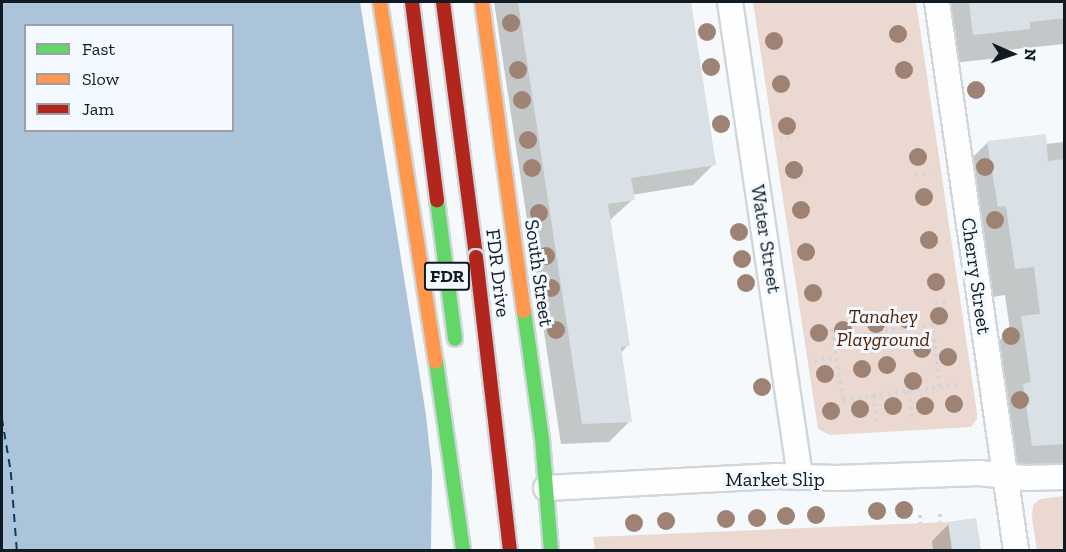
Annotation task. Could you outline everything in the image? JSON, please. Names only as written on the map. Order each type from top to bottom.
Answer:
[{"type":"main road","points":[[380,2],[438,368],[463,550]]},
{"type":"main road","name":"FDR","points":[[412,2],[456,350]]},
{"type":"main road","name":"FDR Drive","points":[[443,2],[503,475],[510,550]]},
{"type":"main road","name":"South Street","points":[[482,2],[546,488],[551,550]]},
{"type":"main road","points":[[471,508],[472,550]]},
{"type":"street","name":"Water Street","points":[[730,2],[800,477]]},
{"type":"street","name":"Cherry Street","points":[[937,2],[1016,550]]},
{"type":"street","name":"Market Slip","points":[[546,488],[757,477],[836,478],[979,473],[1024,478],[1065,477]]},
{"type":"path","points":[[780,139],[794,137]]},
{"type":"path","points":[[915,175],[931,173]]},
{"type":"path","points":[[935,303],[950,301]]},
{"type":"path","points":[[833,339],[952,321]]},
{"type":"path","points":[[932,324],[940,387]]},
{"type":"path","points":[[831,329],[843,400],[961,384]]},
{"type":"path","points":[[814,361],[836,358]]},
{"type":"path","points":[[908,392],[912,421]]},
{"type":"path","points":[[873,396],[877,422]]},
{"type":"path","points":[[940,514],[940,522]]},
{"type":"path","points":[[920,515],[920,523]]},
{"type":"green space","name":"Tanahey Playground","points":[[753,2],[916,2],[977,413],[977,419],[971,427],[830,435],[818,429]]},
{"type":"green space","points":[[1064,496],[1064,550],[1037,550],[1032,518],[1033,505],[1040,499]]},
{"type":"green space","points":[[976,518],[981,550],[595,550],[593,537],[948,522]]},
{"type":"water","points":[[2,2],[360,2],[426,415],[432,471],[431,550],[2,550]]},
{"type":"building","points":[[518,2],[691,2],[716,165],[631,178],[635,200],[608,204],[630,346],[621,347],[632,422],[582,424]]},
{"type":"building","points":[[969,2],[1065,2],[1065,18],[1030,22],[1030,29],[973,35]]},
{"type":"building","points":[[1046,134],[1048,161],[1065,159],[1065,444],[1032,446],[1023,384],[1031,382],[1021,316],[1040,314],[1034,267],[1015,269],[1006,206],[998,207],[987,141]]},
{"type":"building","points":[[976,518],[981,550],[952,550],[948,522]]},
{"type":"ferry route","points":[[2,418],[11,472],[17,550]]},
{"type":"traffic: fast","points":[[437,200],[455,339]]},
{"type":"traffic: fast","points":[[524,311],[542,439],[551,550]]},
{"type":"traffic: fast","points":[[436,362],[463,550]]},
{"type":"traffic: slow","points":[[380,2],[436,362]]},
{"type":"traffic: slow","points":[[482,2],[524,311]]},
{"type":"traffic: jam","points":[[412,2],[437,200]]},
{"type":"traffic: jam","points":[[443,2],[476,257]]},
{"type":"traffic: jam","points":[[476,257],[510,550]]}]
